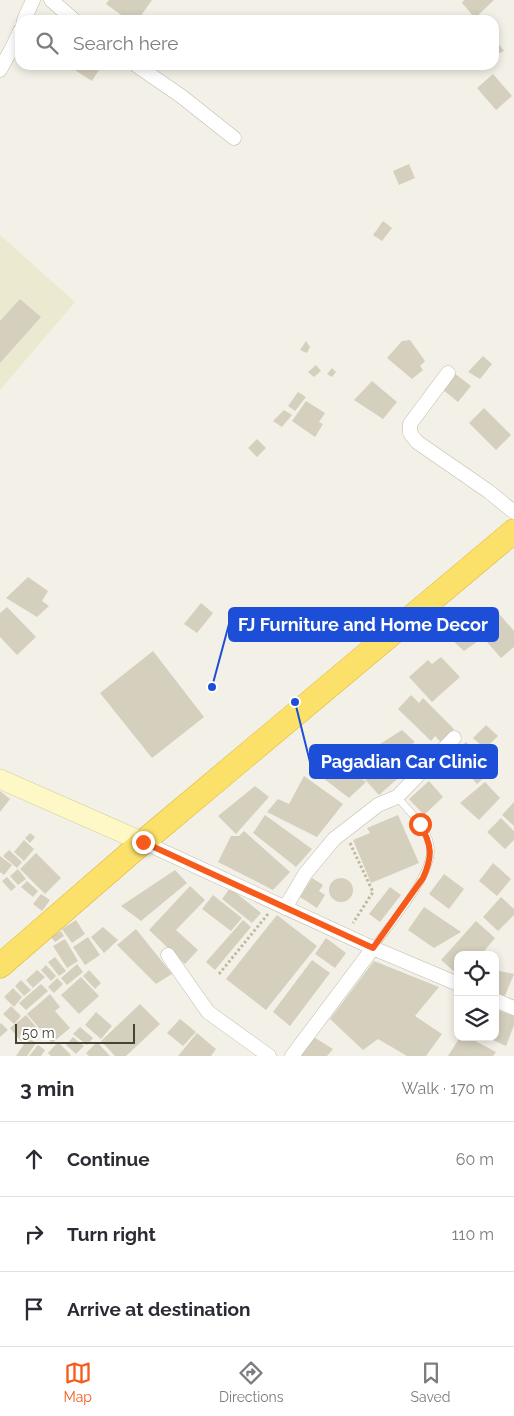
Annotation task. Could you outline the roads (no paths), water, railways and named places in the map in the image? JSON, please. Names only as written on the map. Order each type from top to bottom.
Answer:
[{"type":"highway","points":[[0,966],[143,842],[514,531]]},
{"type":"street","points":[[26,15],[33,0]]},
{"type":"street","points":[[51,0],[68,15]]},
{"type":"street","points":[[0,70],[15,44]]},
{"type":"street","points":[[143,70],[234,138]]},
{"type":"street","points":[[448,373],[410,424],[410,433],[417,442],[488,491],[514,512]]},
{"type":"street","points":[[281,906],[334,839],[378,804],[397,797],[454,738]]},
{"type":"street","points":[[0,780],[143,842],[373,948],[454,982]]},
{"type":"street","points":[[292,1056],[373,948]]},
{"type":"street","points":[[168,955],[208,1012],[269,1056]]},
{"type":"street","points":[[499,1002],[514,1008]]},
{"type":"lane","points":[[373,948],[423,878],[430,855],[430,844],[420,824],[397,797]]},
{"type":"place","name":"FJ Furniture and Home Decor","points":[[212,687]]},
{"type":"place","name":"Pagadian Car Clinic","points":[[295,702]]}]
